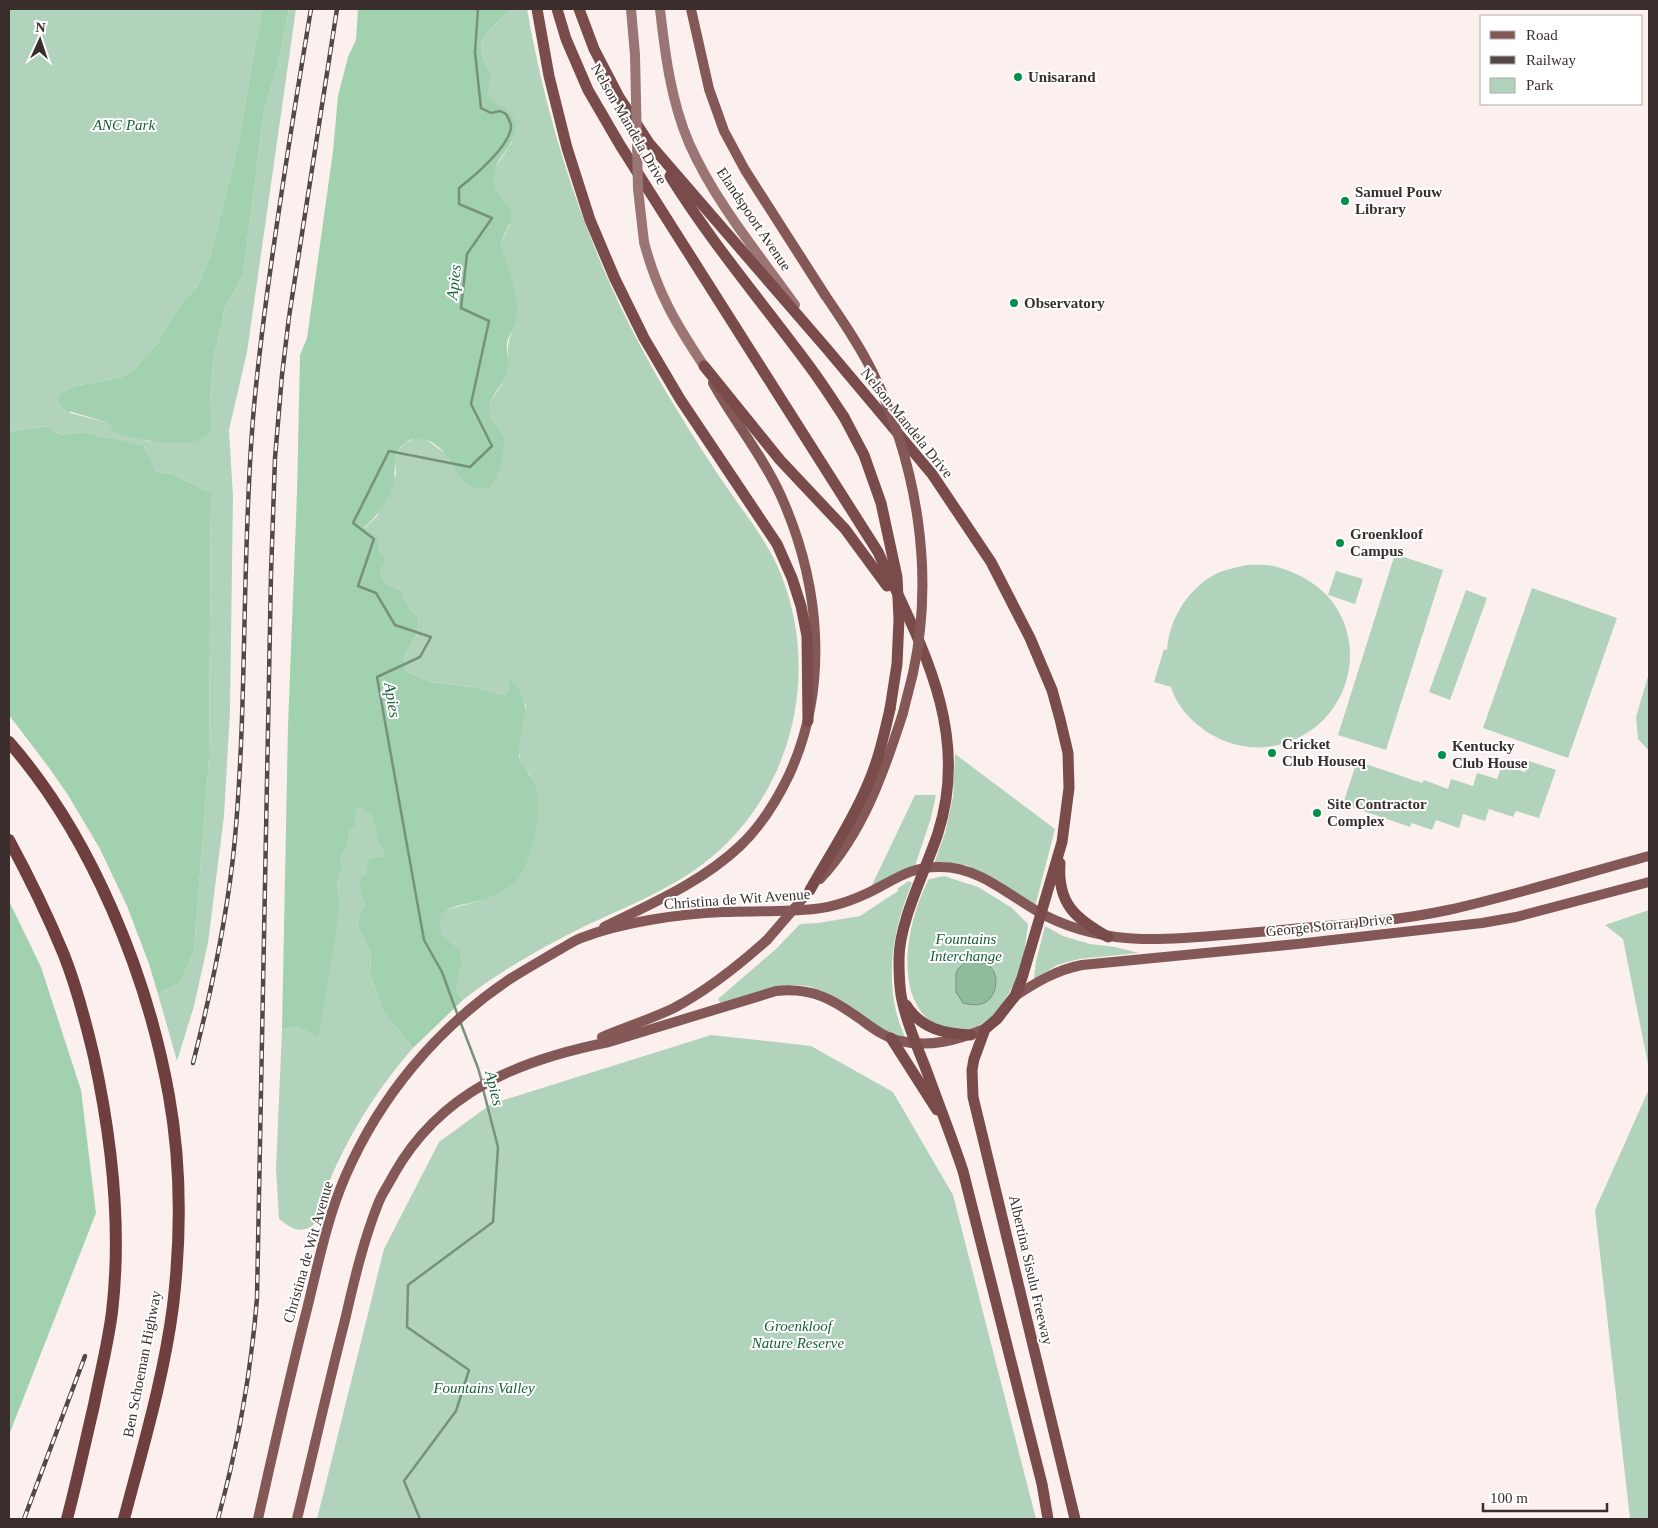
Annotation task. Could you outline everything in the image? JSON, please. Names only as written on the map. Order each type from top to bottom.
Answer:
[{"type":"highway","points":[[537,9],[549,76],[567,148],[590,220],[615,279],[648,346],[680,399],[777,544],[792,578],[801,606],[807,636],[808,721]]},
{"type":"highway","name":"Nelson Mandela Drive","points":[[556,9],[566,40],[588,90],[620,145],[878,552],[909,618],[940,698],[949,766],[945,802],[926,868]]},
{"type":"highway","name":"Nelson Mandela Drive","points":[[579,9],[594,49],[615,89],[649,143],[932,474],[991,562],[1030,638],[1056,702],[1066,744],[1069,788],[1062,842],[1042,914]]},
{"type":"highway","points":[[649,143],[686,202],[808,364],[844,417],[864,455],[881,503],[897,577],[899,620],[897,664],[890,709],[879,751],[868,786],[851,820],[807,894]]},
{"type":"highway","points":[[704,366],[780,460],[845,529],[876,568],[909,618]]},
{"type":"highway","name":"Ben Schoeman Highway","points":[[9,742],[46,789],[74,835],[109,903],[148,1007],[170,1097],[177,1173],[178,1219],[172,1307],[154,1400],[124,1519]]},
{"type":"highway","points":[[9,840],[26,871],[65,957],[81,1005],[108,1129],[114,1191],[116,1248],[112,1312],[67,1519]]},
{"type":"highway","points":[[1062,842],[1060,883],[1066,900],[1078,918],[1108,937]]},
{"type":"highway","points":[[926,868],[902,934],[899,955],[902,999],[909,1027],[947,1123],[963,1171],[1042,1484],[1048,1519]]},
{"type":"highway","points":[[985,1029],[997,1019],[1015,996],[1042,914]]},
{"type":"highway","points":[[902,999],[917,1019],[928,1027],[948,1033],[971,1035]]},
{"type":"highway","name":"Albertina Sisulu Freeway","points":[[985,1029],[972,1070],[973,1097],[1075,1519]]},
{"type":"highway","points":[[891,1038],[927,1096],[947,1123]]},
{"type":"main road","points":[[579,939],[680,888],[720,863],[741,846],[758,826],[784,787],[798,754],[813,699],[814,623],[800,545],[774,483],[666,306],[652,272],[644,242],[638,189],[635,55],[631,9]]},
{"type":"main road","name":"Elandspoort Avenue","points":[[660,9],[674,99],[692,149],[706,177],[727,211],[827,349]]},
{"type":"main road","points":[[297,1519],[360,1259],[379,1202],[401,1162],[418,1138],[452,1104],[469,1093],[510,1072],[586,1045],[658,1015],[696,995],[725,976],[767,940],[823,876],[853,836],[876,787],[903,713],[914,671],[921,597],[921,552],[916,506],[900,442],[890,412],[872,372],[851,333],[745,170],[724,131],[709,89],[691,9]]},
{"type":"main road","name":"George Storrar Drive","points":[[1042,914],[1108,937],[1136,939],[1192,938],[1411,916],[1446,910],[1649,856]]},
{"type":"main road","points":[[926,868],[954,868],[981,876],[1042,914]]},
{"type":"main road","name":"Christina de Wit Avenue","points":[[258,1519],[317,1270],[333,1210],[344,1178],[362,1142],[392,1092],[417,1060],[445,1030],[489,993],[521,972],[579,939],[615,928],[675,916],[721,912],[790,911],[836,906],[870,893],[905,873],[926,868]]},
{"type":"main road","name":"George Storrar Drive","points":[[1015,996],[1048,975],[1063,969],[1082,965],[1482,924],[1534,913],[1649,882]]},
{"type":"main road","points":[[586,1045],[609,1042],[776,991],[798,990],[815,993],[841,1006],[891,1038],[916,1043],[942,1043],[985,1029]]},
{"type":"green space","name":"ANC Park","points":[[9,9],[262,9],[238,145],[211,254],[197,287],[182,302],[156,345],[131,372],[119,378],[79,385],[70,413],[106,422],[147,441],[187,442],[210,402],[214,353],[223,322],[224,310],[243,275],[264,111],[280,56],[289,9],[296,9],[247,352],[229,430],[233,496],[230,711],[224,816],[208,943],[194,1006],[177,1061],[158,994],[181,982],[194,950],[209,759],[211,493],[172,474],[156,472],[109,438],[83,432],[60,435],[47,426],[9,432]]},
{"type":"green space","points":[[509,9],[527,9],[544,89],[566,167],[593,244],[626,318],[678,412],[721,479],[763,539],[777,565],[790,601],[797,638],[799,675],[795,712],[785,749],[771,783],[751,815],[726,844],[677,882],[536,952],[491,979],[463,1000],[456,991],[462,964],[461,951],[441,933],[439,915],[445,910],[479,901],[530,775],[524,768],[519,754],[520,733],[526,705],[509,678],[509,690],[506,694],[502,695],[480,688],[430,682],[406,671],[404,656],[416,637],[419,618],[410,610],[401,590],[389,585],[382,579],[380,571],[386,563],[380,553],[379,544],[364,529],[377,516],[396,474],[395,461],[399,449],[405,443],[418,437],[427,440],[446,454],[463,480],[502,433],[491,420],[489,409],[504,379],[509,341],[515,327],[501,245],[510,224],[506,203],[494,190],[492,181],[494,169],[512,142],[509,111],[493,101],[488,94],[492,75],[485,62],[482,44],[484,38]]},
{"type":"green space","points":[[1395,554],[1443,570],[1386,750],[1338,735]]},
{"type":"green space","points":[[1247,565],[1270,565],[1287,570],[1314,584],[1330,598],[1336,607],[1348,635],[1350,654],[1348,673],[1343,691],[1334,708],[1306,734],[1279,745],[1246,747],[1214,736],[1184,712],[1171,687],[1154,682],[1164,649],[1167,650],[1172,626],[1183,604],[1199,585],[1209,578],[1220,572]]},
{"type":"green space","points":[[1336,571],[1363,579],[1355,604],[1328,595]]},
{"type":"green space","points":[[1532,588],[1617,618],[1568,758],[1483,728]]},
{"type":"green space","points":[[1466,590],[1487,598],[1450,700],[1429,692]]},
{"type":"green space","points":[[1649,673],[1649,751],[1638,739],[1636,717]]},
{"type":"green space","points":[[955,754],[1055,829],[1035,907],[990,877],[966,865],[934,864],[945,833],[953,797]]},
{"type":"green space","points":[[1357,761],[1422,783],[1424,780],[1448,789],[1451,779],[1473,786],[1477,773],[1497,779],[1502,765],[1525,772],[1529,761],[1556,770],[1539,818],[1516,811],[1513,817],[1489,809],[1485,821],[1463,814],[1459,828],[1436,820],[1432,830],[1412,823],[1410,827],[1343,804]]},
{"type":"green space","points":[[915,795],[936,795],[931,818],[915,866],[871,887]]},
{"type":"green space","points":[[355,809],[365,810],[372,818],[384,857],[375,857],[362,879],[365,905],[359,915],[358,928],[371,953],[370,975],[383,1011],[413,1048],[381,1089],[354,1132],[331,1177],[313,1226],[299,1230],[279,1219],[276,1168],[282,1029],[301,1027],[309,1030],[340,903],[337,886],[342,870],[341,857],[348,845],[349,832],[355,826]]},
{"type":"green space","name":"Fountains Interchange","points":[[944,876],[978,887],[1012,908],[1028,924],[1024,955],[1015,983],[997,1013],[970,1032],[937,1027],[918,1008],[911,991],[908,972],[908,952],[915,912],[929,879]]},
{"type":"green space","points":[[909,881],[912,883],[901,914],[892,962],[893,995],[897,1015],[906,1041],[891,1035],[827,993],[808,986],[792,985],[721,1004],[718,999],[776,949],[800,924],[860,916],[898,891],[898,888]]},
{"type":"green space","points":[[1649,910],[1649,1069],[1623,939],[1605,925]]},
{"type":"green space","points":[[1045,926],[1063,936],[1090,944],[1115,947],[1139,953],[1079,959],[1057,965],[1034,979],[1036,961]]},
{"type":"green space","name":"Groenkloof Nature Reserve","points":[[711,1035],[811,1046],[893,1092],[953,1195],[1036,1519],[317,1519],[384,1249],[439,1142],[491,1104]]},
{"type":"green space","points":[[1649,1089],[1649,1519],[1630,1519],[1595,1210]]},
{"type":"shaded area","points":[[262,9],[289,9],[280,56],[264,111],[243,275],[224,310],[223,322],[214,353],[210,402],[211,429],[206,437],[182,443],[150,441],[122,435],[113,431],[106,422],[65,410],[58,400],[61,394],[79,385],[119,378],[131,372],[156,345],[182,302],[197,287],[211,254],[238,145]]},
{"type":"shaded area","points":[[358,9],[509,9],[484,38],[482,44],[485,62],[492,75],[489,94],[492,99],[512,115],[515,124],[514,137],[496,166],[493,180],[494,187],[510,209],[511,220],[501,245],[517,303],[516,324],[507,343],[508,369],[504,380],[492,399],[489,410],[491,420],[501,432],[503,438],[502,462],[492,484],[488,488],[479,489],[461,478],[447,456],[433,443],[422,439],[411,440],[400,447],[397,452],[394,482],[387,500],[377,515],[364,528],[376,538],[380,553],[385,559],[386,563],[380,571],[382,579],[389,585],[401,590],[410,610],[419,618],[416,637],[404,656],[406,671],[430,682],[480,688],[502,695],[506,694],[509,690],[509,677],[522,695],[525,702],[525,712],[519,755],[536,789],[538,819],[526,863],[515,882],[493,896],[453,907],[440,915],[441,933],[461,951],[462,964],[456,991],[463,1000],[413,1048],[383,1011],[370,975],[371,953],[358,928],[359,915],[365,905],[360,888],[361,879],[366,873],[368,860],[375,857],[384,857],[372,818],[365,810],[359,808],[355,810],[355,826],[349,832],[348,845],[341,857],[342,870],[337,886],[340,903],[321,1026],[317,1038],[305,1029],[282,1029],[288,726],[300,355],[307,338],[333,151],[338,96],[348,57],[356,40]]},
{"type":"shaded area","points":[[47,426],[60,435],[83,432],[143,446],[156,472],[172,474],[211,493],[209,759],[194,950],[181,982],[158,994],[127,906],[100,849],[68,795],[9,715],[9,432]]},
{"type":"shaded area","points":[[9,901],[41,967],[81,1090],[96,1213],[9,1435]]},
{"type":"shaded area","points":[[968,960],[987,964],[996,977],[993,994],[986,1002],[981,1004],[963,1003],[956,992],[956,973]]},
{"type":"waterway","name":"Apies","points":[[458,1016],[442,972],[424,940],[377,677],[420,657],[431,637],[395,625],[376,593],[358,586],[374,539],[353,523],[389,451],[470,467],[492,446],[471,404],[489,321],[461,308],[467,254],[492,218],[459,204],[459,188],[482,169],[499,151],[510,133],[511,125],[506,114],[500,111],[491,113],[481,108],[475,52],[478,9]]},
{"type":"waterway","name":"Apies","points":[[460,1021],[482,1082]]},
{"type":"waterway","name":"Apies","points":[[420,1519],[404,1481],[456,1411],[469,1370],[407,1327],[408,1285],[493,1222],[498,1147],[483,1089]]},
{"type":"railway","points":[[193,1063],[207,1007],[232,866],[239,787],[249,483],[255,398],[277,223],[311,9]]},
{"type":"railway","points":[[218,1519],[243,1409],[257,1298],[271,574],[275,458],[289,317],[337,9]]},
{"type":"railway","points":[[24,1519],[85,1356]]},
{"type":"place","name":"Unisarand","points":[[1018,77]]},
{"type":"place","name":"Samuel Pouw Library","points":[[1345,201]]},
{"type":"place","name":"Observatory","points":[[1014,303]]},
{"type":"place","name":"Groenkloof Campus","points":[[1340,543]]},
{"type":"place","name":"Cricket Club Houseq","points":[[1272,753]]},
{"type":"place","name":"Kentucky Club House","points":[[1442,755]]},
{"type":"place","name":"Site Contractor Complex","points":[[1317,813]]},
{"type":"park label","name":"Fountains Valley","points":[[484,1388]]}]
